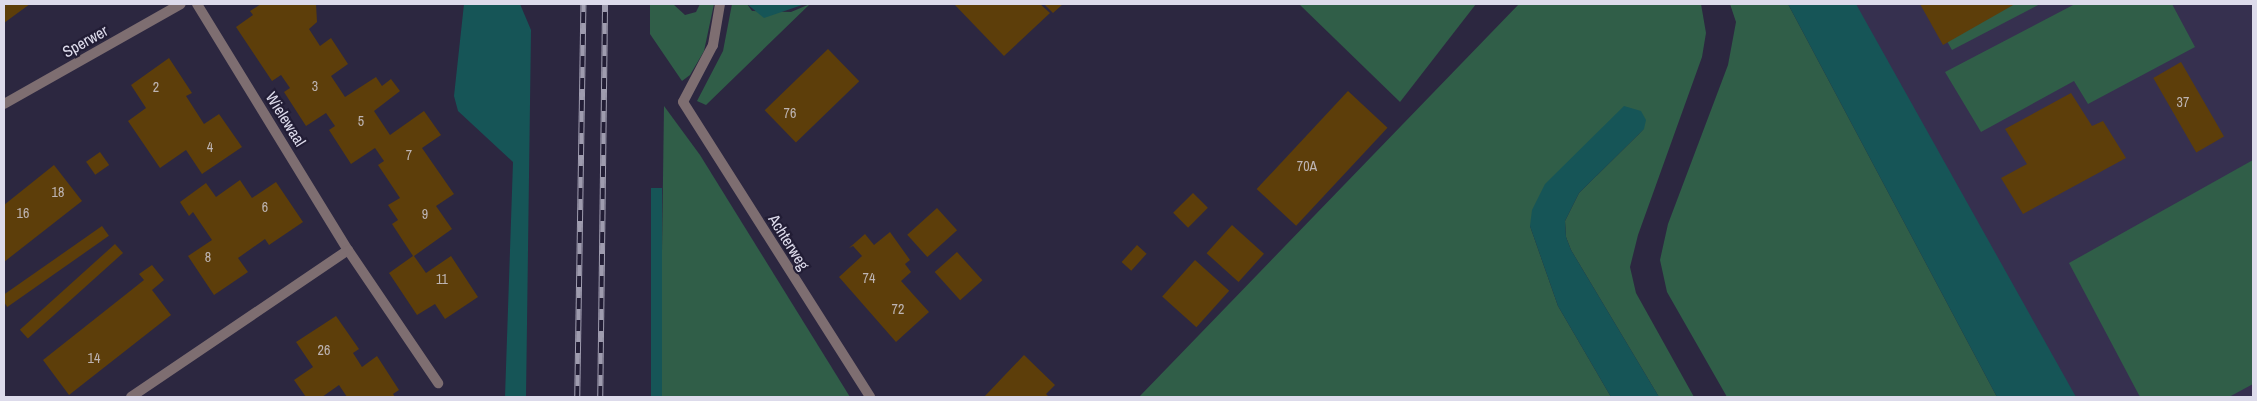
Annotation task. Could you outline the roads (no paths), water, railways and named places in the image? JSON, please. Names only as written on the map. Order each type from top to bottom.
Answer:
[{"type":"street","name":"Sperwer","points":[[4,104],[181,4]]},
{"type":"street","name":"Wielewaal","points":[[197,4],[348,250],[438,383]]},
{"type":"street","name":"Achterweg","points":[[720,4],[713,45],[683,102],[870,397]]},
{"type":"street","points":[[131,397],[348,250]]},
{"type":"railway","points":[[577,397],[583,4]]},
{"type":"railway","points":[[600,397],[605,4]]}]
